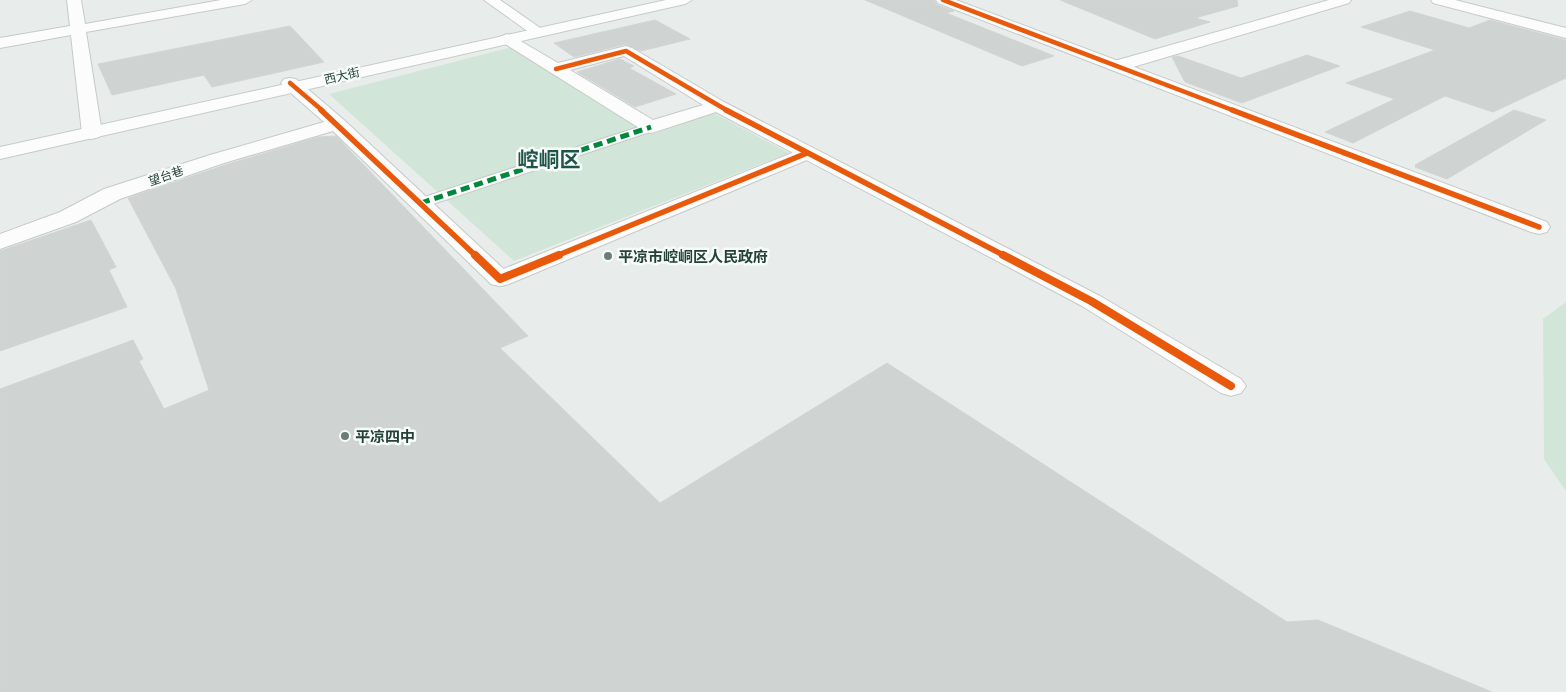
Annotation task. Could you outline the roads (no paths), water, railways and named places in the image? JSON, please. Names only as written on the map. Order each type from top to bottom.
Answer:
[{"type":"street","points":[[74,0],[92,130]]},
{"type":"street","points":[[0,43],[245,0]]},
{"type":"street","points":[[491,0],[536,31]]},
{"type":"street","name":"西大街","points":[[292,85],[507,39],[664,0]]},
{"type":"street","name":"西大街","points":[[0,153],[92,130],[292,85],[685,0]]},
{"type":"street","points":[[942,0],[1539,226]]},
{"type":"street","points":[[1118,66],[1344,0]]},
{"type":"street","points":[[1438,0],[1566,33]]},
{"type":"street","points":[[1293,2],[1316,9]]},
{"type":"street","points":[[507,39],[651,127]]},
{"type":"street","points":[[556,69],[626,51],[718,106],[1091,301],[1231,386]]},
{"type":"street","points":[[292,85],[337,124],[500,279],[807,152]]},
{"type":"street","points":[[421,203],[718,106]]},
{"type":"street","name":"望台巷","points":[[0,242],[68,217],[112,194],[217,159],[337,124]]},
{"type":"street","name":"西大街","points":[[0,147],[92,130]]},
{"type":"place","name":"平凉市崆峒区人民政府","points":[[608,256]]},
{"type":"place","name":"平凉四中","points":[[345,436]]},
{"type":"district","name":"崆峒区","points":[[549,159]]}]
